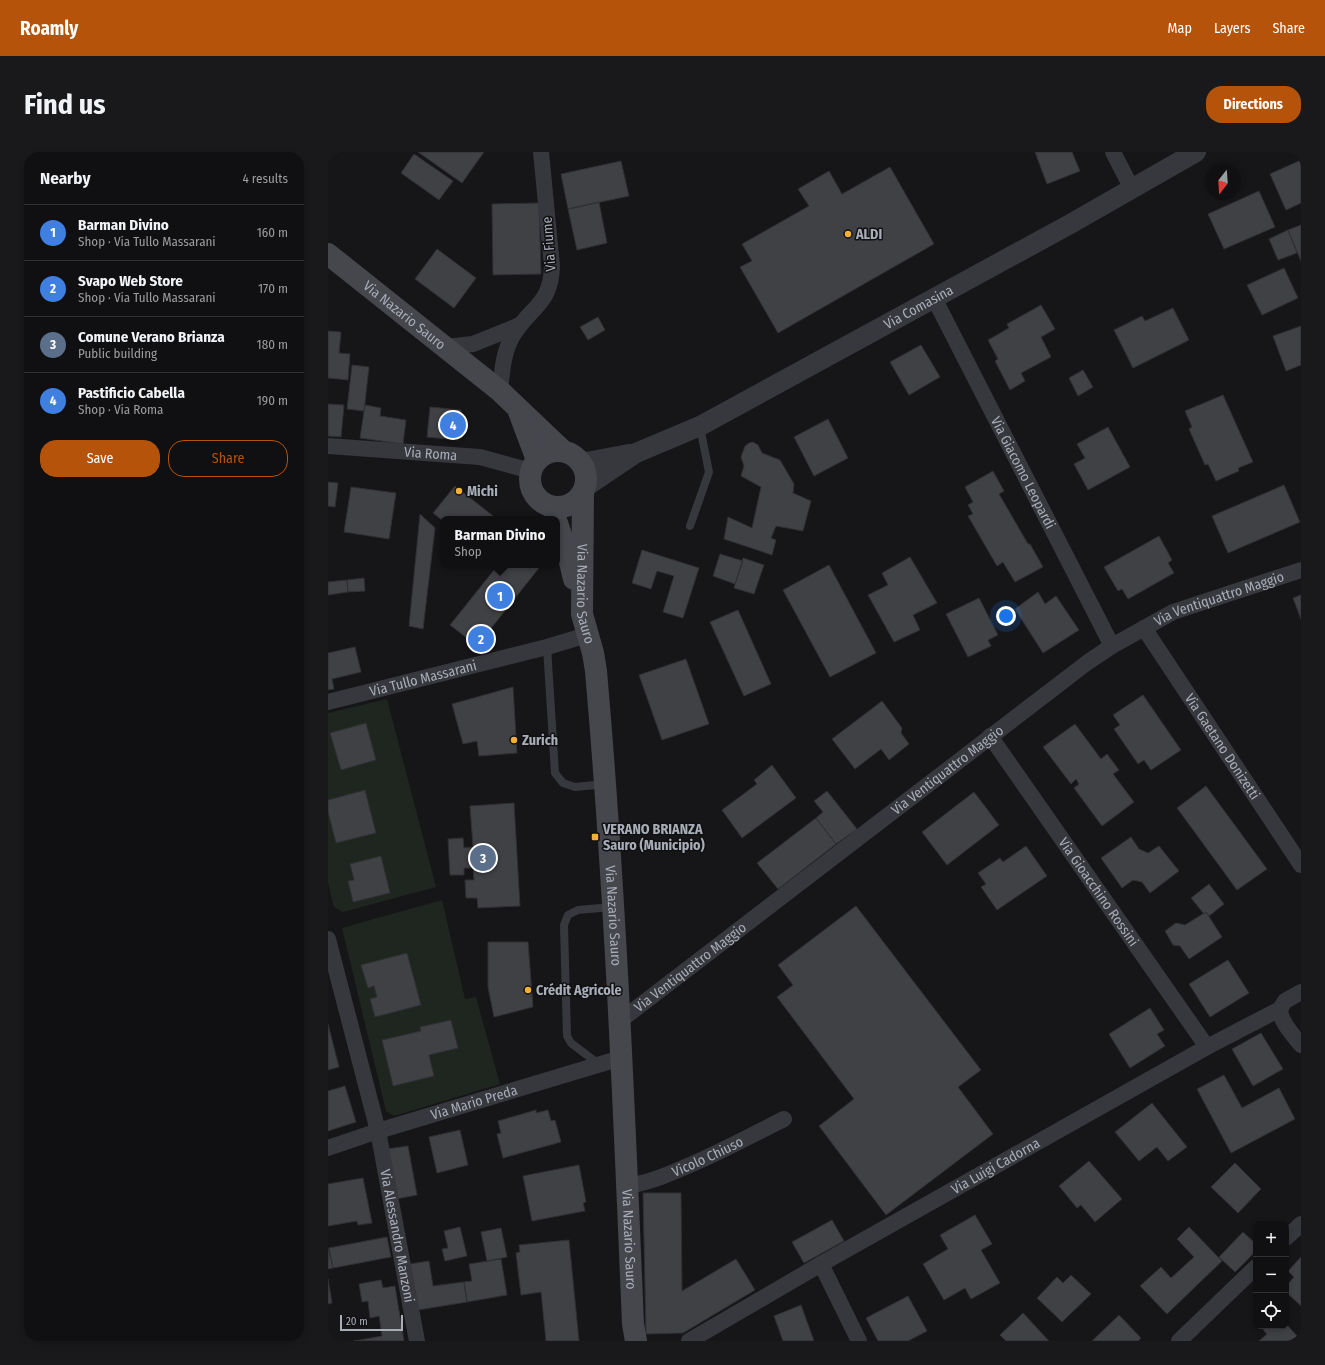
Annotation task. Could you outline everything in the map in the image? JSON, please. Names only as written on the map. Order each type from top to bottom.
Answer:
[{"type":"main road","name":"Via Nazario Sauro","points":[[328,254],[500,391],[562,451]]},
{"type":"main road","name":"Via Nazario Sauro","points":[[518,407],[534,465]]},
{"type":"main road","points":[[562,451],[575,456],[581,463],[585,470],[586,479],[584,490],[574,502],[551,511],[536,496],[532,488],[530,479],[534,465],[549,452],[562,451]]},
{"type":"main road","name":"Via Nazario Sauro","points":[[584,490],[582,614],[593,653],[596,671],[606,784],[612,907],[621,1020],[621,1058],[633,1324],[636,1341]]},
{"type":"main road","points":[[560,532],[569,558],[582,614]]},
{"type":"street","name":"Via Fiume","points":[[500,391],[503,363],[507,347],[520,325],[542,302],[548,291],[552,276],[541,152]]},
{"type":"street","points":[[1113,152],[1132,189]]},
{"type":"street","name":"Via Comasina","points":[[584,490],[636,453],[700,426],[1132,189],[1196,152]]},
{"type":"street","name":"Via Giacomo Leopardi","points":[[934,298],[1112,646]]},
{"type":"street","name":"Via Fiume","points":[[446,347],[473,344],[520,325]]},
{"type":"street","name":"Via Roma","points":[[328,446],[480,457],[534,465]]},
{"type":"street","name":"Via Comasina","points":[[581,463],[636,453]]},
{"type":"street","name":"Via Ventiquattro Maggio","points":[[621,1020],[990,736],[1088,662],[1112,646],[1172,612],[1301,570]]},
{"type":"street","name":"Via Gaetano Donizetti","points":[[1144,628],[1301,865]]},
{"type":"street","name":"Via Tullo Massarani","points":[[328,702],[547,647],[588,635]]},
{"type":"street","name":"Via Gioacchino Rossini","points":[[990,736],[1207,1048]]},
{"type":"street","name":"Via Alessandro Manzoni","points":[[328,938],[378,1131],[417,1341]]},
{"type":"street","name":"Via Luigi Cadorna","points":[[689,1341],[821,1264],[1207,1048],[1280,1009],[1285,1001],[1301,992]]},
{"type":"street","points":[[1280,1009],[1280,1014],[1301,1046]]},
{"type":"street","name":"Via Mario Preda","points":[[328,1148],[378,1131],[621,1058]]},
{"type":"street","name":"Vicolo Chiuso","points":[[627,1186],[641,1184],[675,1172],[784,1119]]},
{"type":"street","points":[[1289,1235],[1301,1224]]},
{"type":"street","points":[[821,1264],[859,1341]]},
{"type":"street","points":[[1179,1341],[1253,1270]]},
{"type":"lane","points":[[690,526],[709,472],[700,426]]},
{"type":"lane","points":[[547,647],[555,772],[563,783],[576,786],[606,784]]},
{"type":"lane","points":[[600,1065],[571,1043],[567,1036],[564,925],[568,915],[578,910],[612,907]]},
{"type":"shaded area","points":[[387,699],[436,887],[343,912],[334,907],[328,883],[328,713]]},
{"type":"shaded area","points":[[442,900],[465,999],[476,997],[500,1084],[394,1116],[386,1111],[342,928]]},
{"type":"building","points":[[418,152],[484,152],[462,183]]},
{"type":"building","points":[[1035,152],[1072,152],[1080,171],[1047,184]]},
{"type":"building","points":[[414,154],[453,181],[439,200],[401,173]]},
{"type":"building","points":[[1301,160],[1301,203],[1286,210],[1270,174]]},
{"type":"building","points":[[621,161],[629,196],[568,209],[561,174]]},
{"type":"building","points":[[890,167],[934,244],[778,333],[740,267],[752,261],[742,244],[809,206],[798,189],[829,171],[842,194]]},
{"type":"building","points":[[1259,191],[1275,227],[1224,249],[1208,214]]},
{"type":"building","points":[[599,202],[607,243],[577,250],[568,209]]},
{"type":"building","points":[[539,203],[541,274],[493,275],[492,204]]},
{"type":"building","points":[[1301,225],[1301,261],[1288,230]]},
{"type":"building","points":[[1288,230],[1297,253],[1278,260],[1269,239]]},
{"type":"building","points":[[437,249],[476,278],[454,308],[415,279]]},
{"type":"building","points":[[1284,268],[1298,298],[1262,315],[1247,285]]},
{"type":"building","points":[[1041,305],[1055,329],[1041,337],[1051,357],[1021,373],[1025,381],[1010,390],[995,361],[998,359],[988,340],[1009,328],[1007,324]]},
{"type":"building","points":[[1173,308],[1189,340],[1133,368],[1114,330],[1142,316],[1145,321]]},
{"type":"building","points":[[598,317],[605,330],[588,340],[580,327]]},
{"type":"building","points":[[1301,326],[1301,365],[1286,371],[1273,336]]},
{"type":"building","points":[[328,331],[341,332],[339,353],[350,354],[348,380],[328,378]]},
{"type":"building","points":[[921,345],[940,377],[909,395],[890,362]]},
{"type":"building","points":[[352,365],[369,367],[364,411],[347,409]]},
{"type":"building","points":[[1083,370],[1093,387],[1078,396],[1069,378]]},
{"type":"building","points":[[1223,395],[1253,462],[1238,468],[1239,471],[1216,481],[1208,464],[1205,465],[1189,429],[1192,427],[1185,411]]},
{"type":"building","points":[[328,404],[344,405],[341,437],[328,436]]},
{"type":"building","points":[[365,405],[381,408],[380,416],[406,420],[403,444],[360,438]]},
{"type":"building","points":[[430,407],[461,410],[458,440],[427,437]]},
{"type":"building","points":[[828,419],[848,458],[814,476],[794,437]]},
{"type":"building","points":[[1108,427],[1130,467],[1088,490],[1074,464],[1085,458],[1077,444]]},
{"type":"building","points":[[753,442],[758,445],[762,453],[780,460],[794,484],[793,493],[811,501],[803,531],[776,526],[771,538],[776,540],[772,555],[724,539],[728,517],[752,528],[761,487],[741,476],[744,466],[741,457],[745,446]]},
{"type":"building","points":[[993,471],[1004,491],[999,494],[1043,567],[1015,582],[1003,562],[997,566],[968,516],[973,514],[968,505],[973,502],[965,487]]},
{"type":"building","points":[[328,482],[338,483],[335,507],[328,506]]},
{"type":"building","points":[[1284,485],[1300,522],[1228,553],[1212,516]]},
{"type":"building","points":[[455,486],[493,516],[440,516],[440,519],[433,513]]},
{"type":"building","points":[[351,487],[396,493],[389,539],[344,532]]},
{"type":"building","points":[[420,514],[435,528],[423,629],[409,626]]},
{"type":"building","points":[[1159,536],[1172,560],[1168,563],[1174,573],[1128,599],[1122,589],[1118,591],[1104,567]]},
{"type":"building","points":[[642,550],[699,568],[683,618],[663,612],[674,576],[657,571],[651,589],[632,583]]},
{"type":"building","points":[[720,554],[743,561],[735,584],[713,576]]},
{"type":"building","points":[[910,557],[937,603],[913,615],[920,630],[894,642],[868,595],[888,585],[882,573]]},
{"type":"building","points":[[743,558],[764,565],[754,594],[734,588]]},
{"type":"building","points":[[829,565],[876,653],[830,677],[783,590]]},
{"type":"building","points":[[496,568],[539,568],[477,646],[450,625]]},
{"type":"building","points":[[364,578],[365,591],[348,592],[347,580]]},
{"type":"building","points":[[347,580],[348,592],[328,595],[328,582]]},
{"type":"building","points":[[1038,592],[1045,604],[1056,596],[1079,630],[1043,653],[1015,609]]},
{"type":"building","points":[[1301,595],[1301,619],[1293,598]]},
{"type":"building","points":[[979,598],[998,635],[988,640],[991,646],[968,657],[946,614]]},
{"type":"building","points":[[738,610],[771,684],[744,696],[710,622]]},
{"type":"building","points":[[355,647],[361,672],[332,679],[334,689],[328,690],[328,653]]},
{"type":"building","points":[[686,659],[709,724],[662,740],[639,675]]},
{"type":"building","points":[[513,687],[517,753],[479,756],[477,741],[463,744],[452,704]]},
{"type":"building","points":[[1143,695],[1181,750],[1151,770],[1144,760],[1138,764],[1114,729],[1120,725],[1113,715]]},
{"type":"building","points":[[882,701],[902,728],[901,733],[909,744],[889,760],[881,749],[855,769],[832,739]]},
{"type":"building","points":[[366,723],[376,760],[341,770],[330,733]]},
{"type":"building","points":[[1075,724],[1101,759],[1107,754],[1119,770],[1113,774],[1134,802],[1102,826],[1074,788],[1079,784],[1076,779],[1071,784],[1043,747]]},
{"type":"building","points":[[772,765],[796,798],[742,838],[722,810],[757,784],[754,780]]},
{"type":"building","points":[[1206,786],[1267,869],[1237,890],[1177,808]]},
{"type":"building","points":[[365,790],[376,833],[336,843],[328,812],[328,800]]},
{"type":"building","points":[[827,791],[857,829],[836,844],[816,818],[823,812],[814,801]]},
{"type":"building","points":[[974,792],[999,825],[947,865],[922,832]]},
{"type":"building","points":[[514,803],[520,906],[478,908],[477,898],[466,898],[465,880],[474,880],[473,868],[464,868],[464,875],[450,875],[448,839],[463,838],[464,848],[473,847],[470,806]]},
{"type":"building","points":[[816,818],[836,844],[778,889],[757,863]]},
{"type":"building","points":[[1131,837],[1139,849],[1148,853],[1159,846],[1179,871],[1150,893],[1142,882],[1133,880],[1122,888],[1101,858]]},
{"type":"building","points":[[1026,846],[1047,876],[997,910],[981,887],[986,884],[978,873],[1000,858],[1003,862]]},
{"type":"building","points":[[381,856],[390,893],[353,902],[348,881],[354,880],[350,864]]},
{"type":"building","points":[[1209,884],[1224,904],[1209,916],[1206,912],[1204,914],[1191,898]]},
{"type":"building","points":[[856,906],[981,1070],[958,1087],[993,1134],[886,1215],[819,1126],[854,1099],[777,997],[793,985],[778,965]]},
{"type":"building","points":[[1206,912],[1222,937],[1189,959],[1180,946],[1173,945],[1165,931],[1176,923],[1185,925]]},
{"type":"building","points":[[488,942],[528,942],[533,1007],[494,1017],[488,987]]},
{"type":"building","points":[[407,953],[421,1005],[375,1017],[370,999],[377,997],[374,986],[368,988],[361,965]]},
{"type":"building","points":[[1228,960],[1249,993],[1210,1017],[1189,984]]},
{"type":"building","points":[[1150,1008],[1164,1030],[1157,1034],[1165,1046],[1130,1068],[1109,1034]]},
{"type":"building","points":[[451,1020],[458,1048],[429,1055],[434,1076],[393,1086],[382,1040],[421,1031],[420,1027]]},
{"type":"building","points":[[328,1024],[339,1067],[328,1070]]},
{"type":"building","points":[[1261,1033],[1283,1069],[1253,1086],[1232,1049]]},
{"type":"building","points":[[1224,1075],[1242,1108],[1279,1088],[1295,1119],[1231,1153],[1197,1089]]},
{"type":"building","points":[[345,1086],[356,1122],[328,1131],[328,1091]]},
{"type":"building","points":[[1152,1103],[1187,1147],[1168,1161],[1157,1147],[1139,1161],[1115,1132]]},
{"type":"building","points":[[536,1110],[536,1113],[548,1110],[551,1121],[555,1120],[561,1142],[503,1158],[497,1134],[501,1133],[498,1121]]},
{"type":"building","points":[[460,1130],[468,1165],[437,1173],[429,1137]]},
{"type":"building","points":[[408,1146],[417,1195],[396,1199],[387,1149]]},
{"type":"building","points":[[1089,1161],[1122,1199],[1095,1222],[1081,1205],[1077,1208],[1059,1186]]},
{"type":"building","points":[[1235,1163],[1261,1189],[1238,1213],[1211,1187]]},
{"type":"building","points":[[579,1165],[586,1202],[583,1203],[585,1211],[532,1221],[523,1176]]},
{"type":"building","points":[[363,1178],[372,1223],[358,1225],[357,1221],[328,1226],[328,1184]]},
{"type":"building","points":[[643,1193],[681,1193],[682,1291],[736,1259],[755,1290],[683,1333],[646,1334]]},
{"type":"building","points":[[975,1215],[992,1244],[981,1250],[1000,1283],[971,1299],[965,1288],[944,1300],[923,1264],[948,1249],[940,1235]]},
{"type":"building","points":[[832,1220],[844,1241],[804,1263],[792,1242]]},
{"type":"building","points":[[460,1227],[467,1256],[445,1261],[442,1249],[448,1248],[444,1231]]},
{"type":"building","points":[[1189,1227],[1222,1261],[1167,1314],[1140,1286],[1161,1267],[1171,1278],[1194,1257],[1177,1239]]},
{"type":"building","points":[[501,1228],[507,1257],[487,1261],[481,1232]]},
{"type":"building","points":[[1243,1232],[1253,1241],[1253,1254],[1235,1272],[1219,1257]]},
{"type":"building","points":[[387,1237],[391,1257],[333,1268],[329,1248]]},
{"type":"building","points":[[569,1240],[579,1341],[546,1341],[541,1292],[521,1295],[516,1253],[520,1252],[519,1245]]},
{"type":"building","points":[[328,1248],[333,1268],[328,1269]]},
{"type":"building","points":[[1301,1257],[1301,1306],[1289,1295],[1289,1283],[1294,1277],[1289,1270]]},
{"type":"building","points":[[501,1259],[507,1295],[467,1302],[464,1282],[472,1281],[469,1264]]},
{"type":"building","points":[[429,1261],[433,1286],[464,1282],[467,1302],[418,1310],[410,1264]]},
{"type":"building","points":[[1071,1275],[1091,1294],[1062,1322],[1037,1298],[1057,1277],[1063,1283]]},
{"type":"building","points":[[328,1279],[332,1303],[328,1304]]},
{"type":"building","points":[[381,1280],[383,1288],[395,1286],[404,1341],[354,1341],[382,1336],[379,1316],[370,1318],[368,1301],[362,1302],[359,1284]]},
{"type":"building","points":[[908,1296],[927,1331],[908,1341],[878,1341],[866,1318]]},
{"type":"building","points":[[801,1305],[814,1341],[783,1341],[774,1316]]},
{"type":"building","points":[[1023,1313],[1049,1341],[1006,1341],[1000,1335]]},
{"type":"building","points":[[1119,1315],[1141,1338],[1138,1341],[1092,1341]]},
{"type":"building","points":[[1289,1327],[1298,1337],[1294,1341],[1259,1341],[1267,1334],[1263,1330],[1289,1329]]},
{"type":"place","name":"ALDI","points":[[848,234]]},
{"type":"place","name":"Pastificio Cabella","points":[[453,425]]},
{"type":"place","name":"Michi","points":[[459,491]]},
{"type":"place","name":"Barman Divino","points":[[500,596]]},
{"type":"place","name":"Svapo Web Store","points":[[481,639]]},
{"type":"place","name":"Zurich","points":[[514,740]]},
{"type":"place","name":"VERANO BRIANZA Sauro (Municipio)","points":[[595,837]]},
{"type":"place","name":"Comune Verano Brianza","points":[[483,858]]},
{"type":"place","name":"Crédit Agricole","points":[[528,990]]}]
